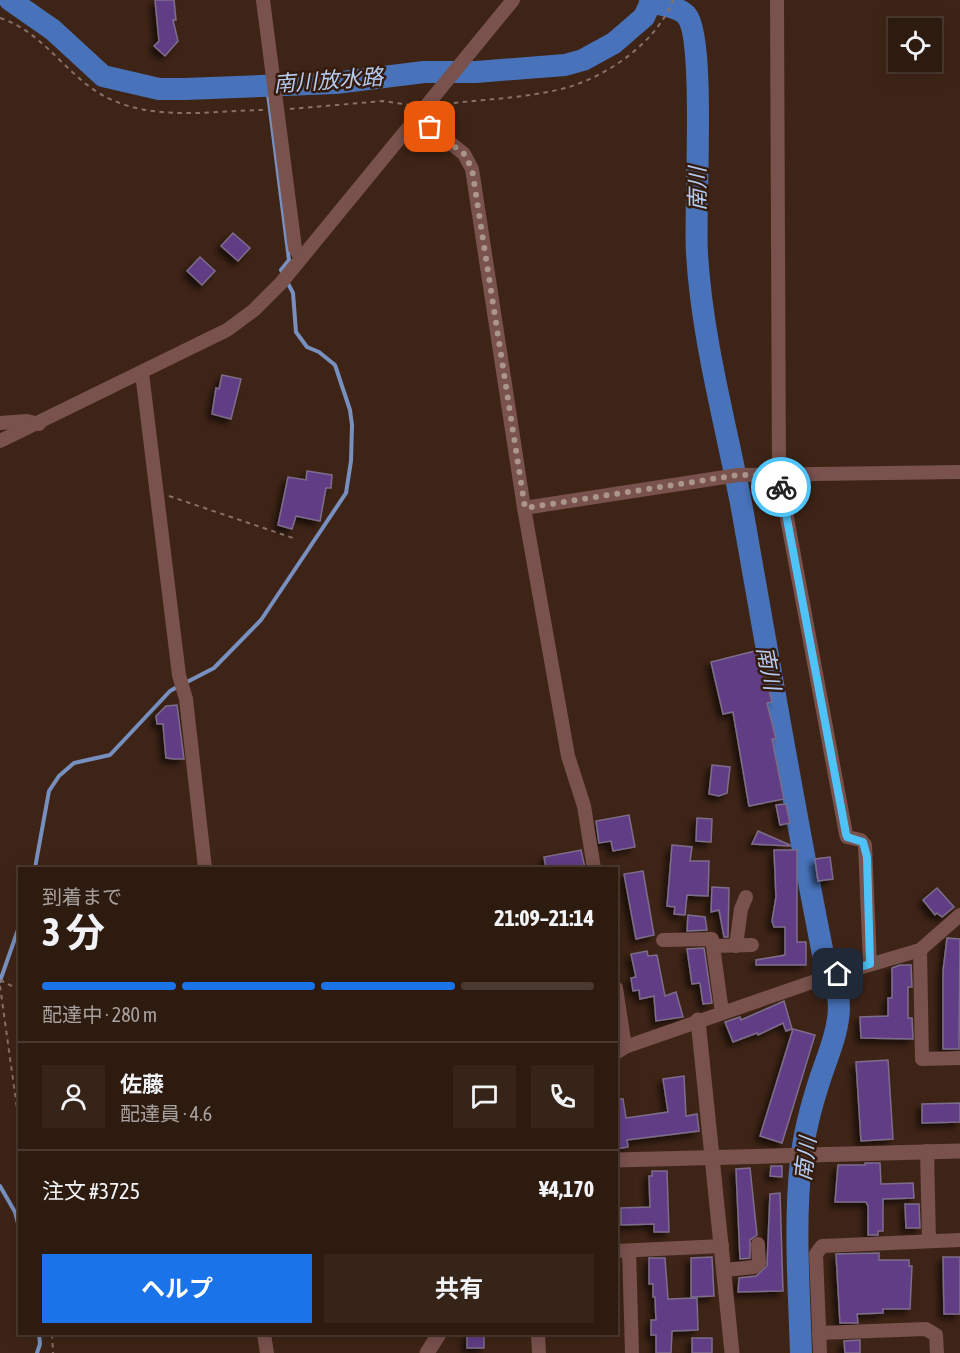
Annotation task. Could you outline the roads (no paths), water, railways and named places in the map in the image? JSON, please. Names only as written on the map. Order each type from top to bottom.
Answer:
[{"type":"street","points":[[262,0],[295,248],[301,258]]},
{"type":"street","points":[[0,441],[142,373],[238,323],[263,303],[513,0]]},
{"type":"street","points":[[777,0],[779,475],[846,834],[847,837],[861,840],[865,845],[864,966]]},
{"type":"street","points":[[426,106],[456,147],[468,159],[472,169],[525,508],[568,756],[584,806],[594,867]]},
{"type":"street","points":[[142,373],[179,675],[186,699],[205,867]]},
{"type":"street","points":[[0,423],[27,421],[39,424]]},
{"type":"street","points":[[525,508],[733,476],[960,472]]},
{"type":"street","points":[[736,946],[741,909],[746,897]]},
{"type":"street","points":[[618,1013],[621,1050],[698,1020],[818,980],[920,950],[960,915]]},
{"type":"street","points":[[663,940],[712,939],[722,1012]]},
{"type":"street","points":[[713,946],[752,945]]},
{"type":"street","points":[[920,950],[922,1059],[960,1058]]},
{"type":"street","points":[[698,1020],[732,1353]]},
{"type":"street","points":[[618,1160],[960,1150]]},
{"type":"street","points":[[927,1151],[929,1240]]},
{"type":"street","points":[[820,1353],[816,1254],[818,1248],[960,1240]]},
{"type":"street","points":[[724,1270],[754,1267],[759,1263],[758,1244]]},
{"type":"street","points":[[632,1353],[623,1251],[722,1246]]},
{"type":"street","points":[[819,1333],[926,1329],[937,1338],[937,1353]]},
{"type":"street","points":[[264,1335],[267,1353]]},
{"type":"street","points":[[427,1353],[438,1335]]},
{"type":"street","points":[[538,1335],[539,1353]]},
{"type":"waterway","name":"南川放水路","points":[[10,0],[53,30],[103,76],[159,89],[335,83],[424,72],[476,72],[565,65],[583,60],[614,43],[644,17],[652,0]]},
{"type":"waterway","name":"南川","points":[[650,2],[680,10],[687,16],[693,31],[698,91],[696,233],[704,317],[741,503],[823,954],[831,971],[839,1001],[836,1029],[812,1107],[801,1161],[797,1233],[801,1353]]},
{"type":"waterway","points":[[185,683],[214,668],[261,620],[346,493],[351,461],[350,410],[335,365],[319,352],[307,347],[296,332],[293,293],[281,270],[289,260],[267,86]]},
{"type":"waterway","points":[[35,867],[49,791],[59,776],[74,763],[110,755],[170,691],[179,686]]},
{"type":"waterway","points":[[0,981],[18,930]]},
{"type":"waterway","points":[[0,1186],[15,1212],[18,1223]]},
{"type":"waterway","points":[[37,1353],[40,1344],[39,1335]]}]
